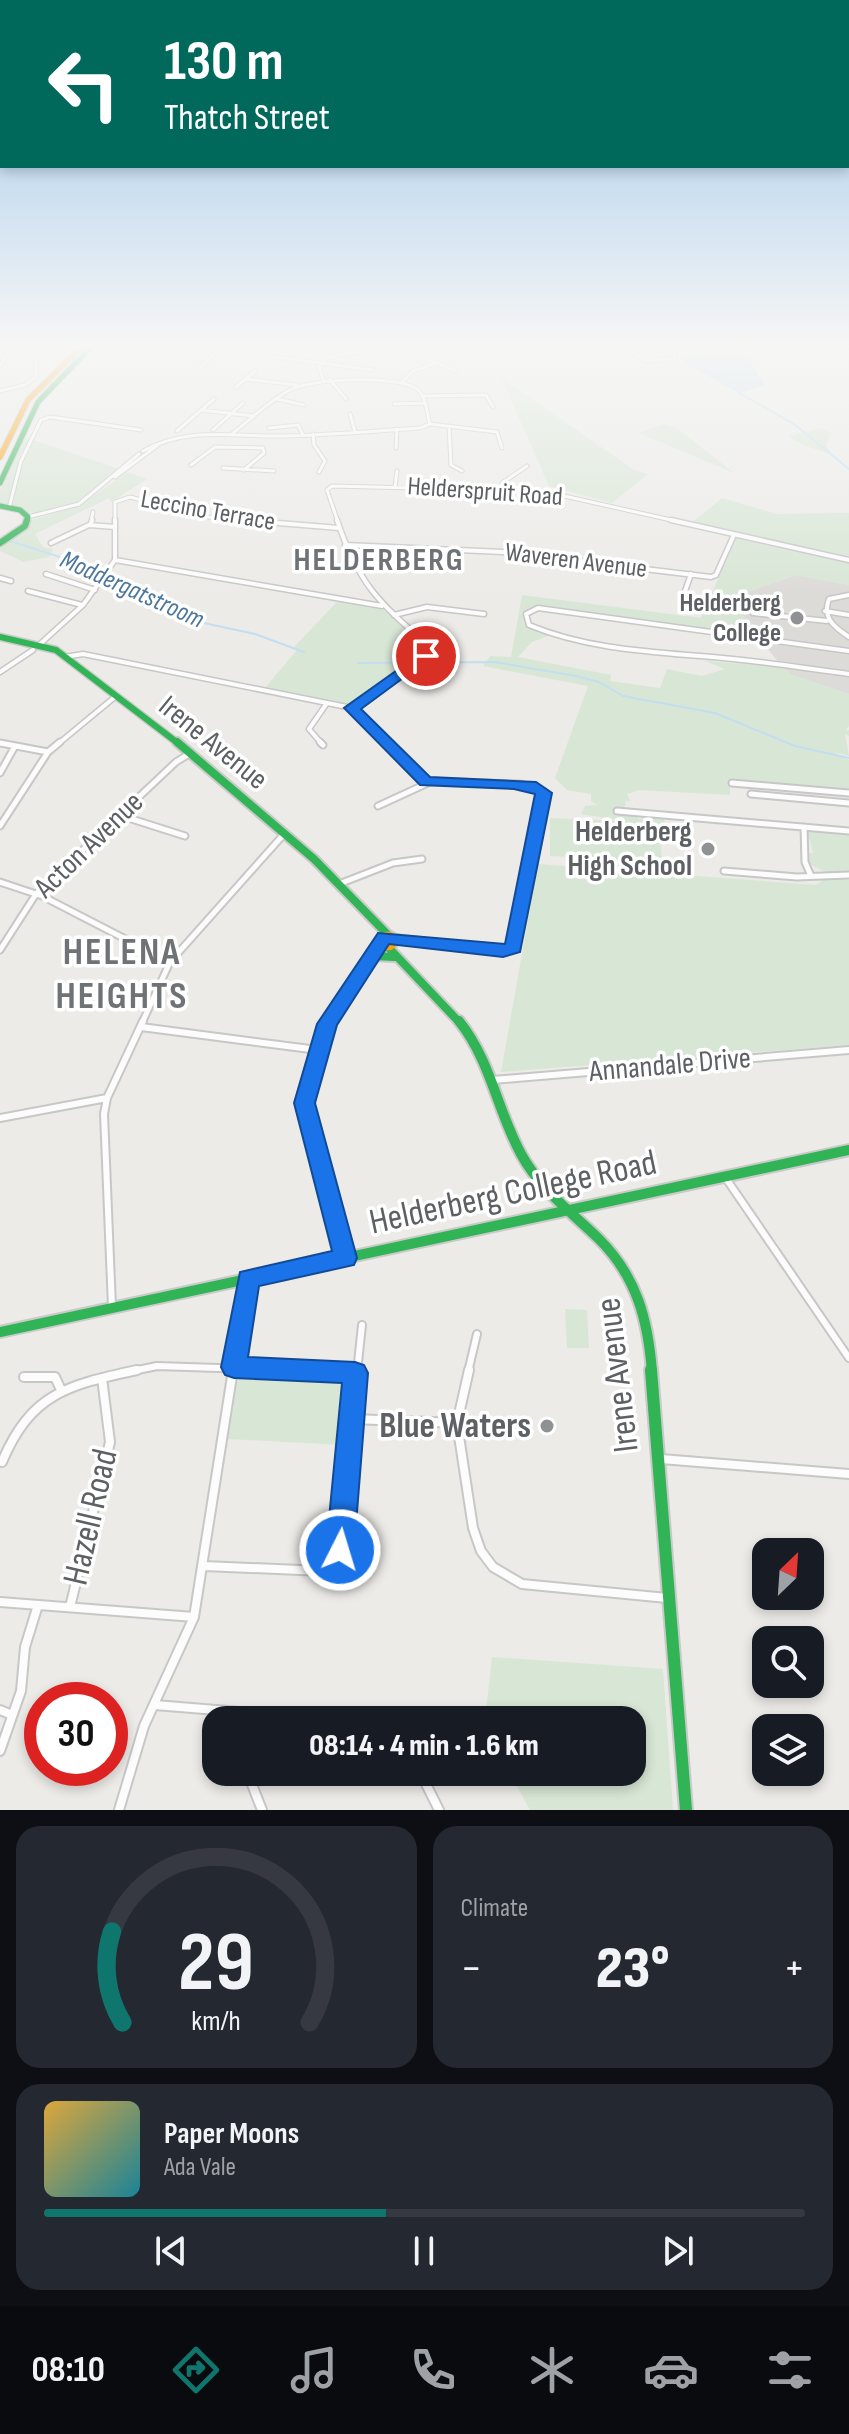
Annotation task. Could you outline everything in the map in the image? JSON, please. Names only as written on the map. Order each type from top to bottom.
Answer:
[{"type":"street","points":[[1,450],[13,428]]},
{"type":"street","points":[[0,483],[26,428]]},
{"type":"street","points":[[37,428],[4,508],[28,517],[79,504],[161,442]]},
{"type":"street","points":[[130,428],[141,430]]},
{"type":"street","points":[[232,434],[239,428]]},
{"type":"street","points":[[300,428],[303,435]]},
{"type":"street","points":[[119,474],[152,445],[197,435],[303,435],[401,428]]},
{"type":"street","points":[[449,428],[451,465],[462,471]]},
{"type":"street","points":[[469,428],[497,432],[502,448]]},
{"type":"street","points":[[396,448],[397,429]]},
{"type":"street","points":[[313,434],[314,445],[325,459],[319,472]]},
{"type":"street","points":[[246,447],[252,435]]},
{"type":"street","points":[[119,474],[129,462],[161,442]]},
{"type":"street","points":[[191,465],[215,447],[262,448],[265,452],[244,470]]},
{"type":"street","points":[[500,489],[502,483],[527,466]]},
{"type":"street","points":[[223,468],[274,471]]},
{"type":"street","points":[[395,487],[397,471]]},
{"type":"street","name":"Helderspruit Road","points":[[339,528],[327,490],[329,487],[548,491],[733,537],[849,560]]},
{"type":"street","name":"Leccino Terrace","points":[[115,527],[115,501],[124,497],[208,517],[339,528]]},
{"type":"street","points":[[51,543],[88,525],[93,521],[93,512]]},
{"type":"street","points":[[0,543],[25,526],[28,517]]},
{"type":"street","points":[[0,672],[36,648],[83,605],[115,560],[115,527],[88,525]]},
{"type":"street","points":[[339,528],[352,564],[383,606],[431,651],[352,708]]},
{"type":"street","name":"Waveren Avenue","points":[[345,545],[503,552],[716,575],[733,537]]},
{"type":"street","points":[[115,560],[383,606]]},
{"type":"street","points":[[46,574],[95,590]]},
{"type":"street","points":[[684,594],[691,574]]},
{"type":"street","points":[[0,578],[11,581]]},
{"type":"street","points":[[28,591],[83,605]]},
{"type":"street","points":[[827,621],[827,600],[849,595]]},
{"type":"street","points":[[393,615],[427,607],[484,614]]},
{"type":"street","points":[[849,651],[538,608],[529,610],[525,619],[532,627],[587,643],[662,655],[733,659],[849,674]]},
{"type":"street","points":[[825,611],[849,615]]},
{"type":"street","points":[[753,613],[827,621],[849,634]]},
{"type":"street","name":"Irene Avenue","points":[[0,637],[64,657],[191,753],[285,833],[338,884],[373,922],[402,962],[472,1039],[527,1164],[567,1210],[618,1254],[636,1280],[648,1326],[686,1810]]},
{"type":"street","points":[[64,657],[83,654],[352,708],[429,783]]},
{"type":"street","points":[[0,826],[48,752],[116,696]]},
{"type":"street","points":[[323,745],[309,731],[327,703]]},
{"type":"street","points":[[0,743],[48,752]]},
{"type":"street","points":[[0,773],[15,746]]},
{"type":"street","name":"Acton Avenue","points":[[1,947],[36,894],[179,759],[191,753]]},
{"type":"street","points":[[346,1258],[305,1110],[305,1090],[334,1012],[372,958],[388,941],[413,940],[503,951],[513,948],[544,793],[536,787],[514,784],[429,783],[378,806]]},
{"type":"street","points":[[732,783],[849,793]]},
{"type":"street","points":[[751,794],[849,803]]},
{"type":"street","points":[[617,811],[849,831]]},
{"type":"street","points":[[119,815],[185,836]]},
{"type":"street","points":[[804,827],[811,876]]},
{"type":"street","points":[[113,1308],[104,1114],[107,1098],[170,962],[285,833]]},
{"type":"street","points":[[338,884],[398,859],[422,859]]},
{"type":"street","points":[[808,867],[822,875]]},
{"type":"street","points":[[724,871],[849,875]]},
{"type":"street","points":[[0,882],[36,894],[170,962]]},
{"type":"street","points":[[372,958],[387,954],[402,962]]},
{"type":"street","points":[[141,1027],[318,1050]]},
{"type":"street","name":"Annandale Drive","points":[[492,1080],[849,1050]]},
{"type":"street","points":[[0,1118],[107,1098]]},
{"type":"street","name":"Helderberg College Road","points":[[0,1332],[849,1150]]},
{"type":"street","points":[[724,1177],[849,1358]]},
{"type":"street","points":[[119,1810],[136,1750],[194,1617],[248,1279]]},
{"type":"street","points":[[204,1566],[323,1571],[333,1567],[340,1550],[362,1325]]},
{"type":"street","points":[[477,1334],[457,1423],[477,1542],[501,1574],[522,1584],[668,1598]]},
{"type":"street","points":[[2,1462],[25,1417],[40,1402],[102,1378],[157,1366],[355,1373]]},
{"type":"street","points":[[24,1377],[55,1377],[65,1391]]},
{"type":"street","name":"Hazell Road","points":[[70,1607],[110,1442],[102,1378]]},
{"type":"street","points":[[352,1419],[457,1423]]},
{"type":"street","points":[[656,1458],[849,1474]]},
{"type":"street","points":[[0,1602],[194,1617]]},
{"type":"street","points":[[0,1751],[21,1691],[25,1647],[38,1605]]},
{"type":"street","points":[[155,1705],[202,1712]]},
{"type":"street","points":[[0,1710],[12,1715]]},
{"type":"street","points":[[253,1786],[262,1810]]},
{"type":"street","points":[[427,1786],[439,1810]]},
{"type":"shaded area","name":"Helderberg College","points":[[796,575],[849,585],[849,694],[792,675],[782,667],[729,598]]},
{"type":"green space","points":[[524,428],[575,428],[634,470],[648,474],[612,503],[549,486]]},
{"type":"green space","points":[[652,428],[678,428],[734,473],[639,433]]},
{"type":"green space","points":[[823,428],[831,433],[826,446],[831,452],[805,446],[788,436]]},
{"type":"green space","points":[[23,439],[119,469],[76,504],[35,514],[0,505],[0,490]]},
{"type":"green space","points":[[127,472],[147,479],[111,502],[109,498],[35,534],[43,547],[53,549],[49,557],[24,562],[0,551],[0,546],[32,520],[79,506]]},
{"type":"green space","points":[[722,498],[777,514],[849,513],[849,585],[796,575],[729,598],[760,639],[534,608],[526,614],[527,623],[553,634],[532,642],[518,657],[611,675],[610,681],[660,688],[667,669],[702,676],[725,669],[705,661],[782,667],[792,675],[849,694],[849,726],[845,731],[849,730],[849,736],[845,734],[849,756],[834,752],[849,760],[849,792],[730,781],[730,795],[639,790],[627,794],[630,801],[625,801],[626,805],[621,809],[640,819],[646,816],[663,818],[666,823],[659,825],[662,861],[550,856],[550,818],[625,821],[581,814],[585,806],[598,805],[591,801],[591,794],[567,790],[555,778],[588,686],[483,666],[490,656],[511,657],[522,595],[701,618],[737,536],[689,525]]},
{"type":"green space","points":[[337,602],[384,610],[426,646],[425,654],[351,705],[264,689],[297,650],[293,648]]},
{"type":"green space","points":[[807,830],[849,832],[849,874],[825,872],[808,863],[808,853],[813,853]]},
{"type":"green space","points":[[538,864],[816,885],[825,879],[849,880],[849,1045],[501,1072]]},
{"type":"green space","points":[[565,1309],[587,1310],[589,1348],[567,1348]]},
{"type":"green space","points":[[244,1373],[344,1378],[348,1384],[343,1445],[228,1439],[238,1379]]},
{"type":"green space","points":[[492,1657],[663,1669],[673,1810],[530,1810],[517,1786],[646,1786],[646,1706],[487,1706]]},
{"type":"waterway","points":[[799,428],[849,469]]},
{"type":"waterway","name":"Moddergatstroom","points":[[10,541],[103,571],[111,583],[190,620],[255,634],[304,652]]},
{"type":"waterway","points":[[358,663],[495,662],[576,676],[599,682],[623,696],[715,713],[795,746],[849,758]]},
{"type":"waterway","points":[[379,682],[392,684]]},
{"type":"traffic: fast","points":[[0,483],[26,428]]},
{"type":"traffic: fast","points":[[0,506],[20,510],[28,517],[25,526],[0,543]]},
{"type":"traffic: fast","points":[[0,637],[56,650],[170,736],[314,859],[390,937]]},
{"type":"traffic: fast","points":[[387,946],[468,1032],[491,1076],[513,1139],[530,1169],[565,1209],[613,1254],[638,1296],[648,1326],[686,1810]]},
{"type":"traffic: fast","points":[[374,956],[394,957]]},
{"type":"traffic: fast","points":[[0,1332],[849,1150]]},
{"type":"traffic: slow","points":[[0,457],[14,428]]},
{"type":"traffic: slow","points":[[388,935],[394,941],[388,947],[382,941],[388,935]]},
{"type":"place","name":"Helderberg College","points":[[797,618]]},
{"type":"place","name":"Helderberg High School","points":[[708,849]]},
{"type":"place","name":"Blue Waters","points":[[547,1426]]},
{"type":"district","name":"HELDERBERG","points":[[379,560]]},
{"type":"district","name":"HELENA HEIGHTS","points":[[122,974]]},
{"type":"route","points":[[340,1550],[355,1373],[234,1367],[248,1279],[346,1258],[304,1103],[307,1084],[327,1024],[384,937],[503,951],[515,946],[544,793],[536,787],[514,784],[439,784],[426,781],[352,708],[426,656]]}]
